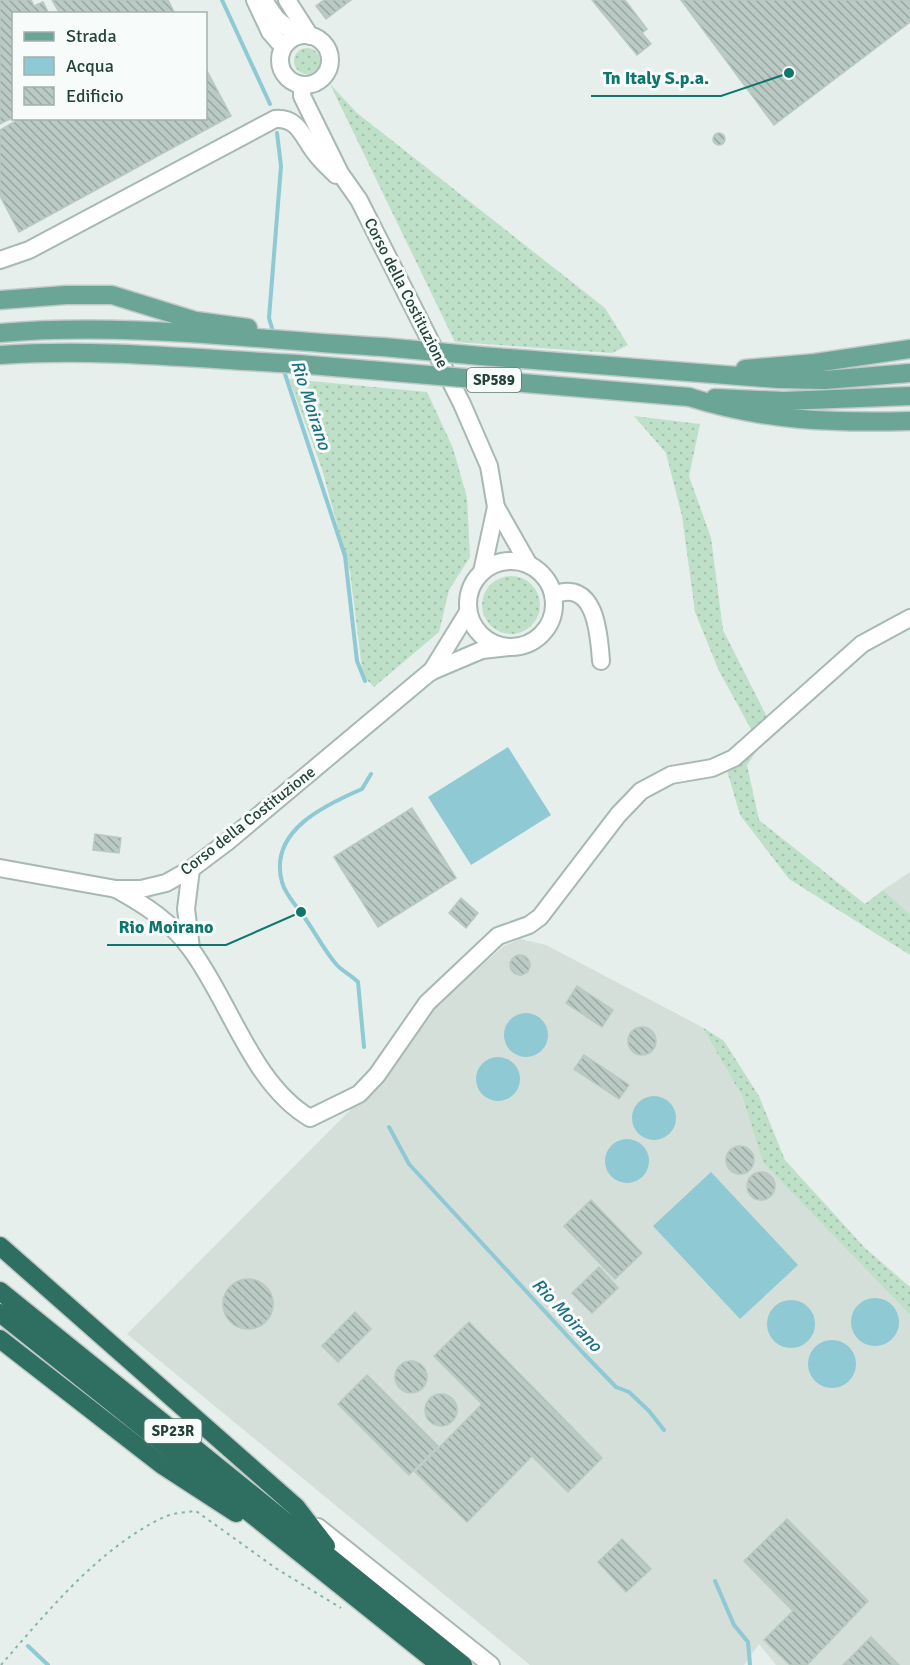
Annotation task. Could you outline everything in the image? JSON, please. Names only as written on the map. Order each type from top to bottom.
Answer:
[{"type":"highway","points":[[0,1246],[296,1508],[346,1571]]},
{"type":"highway","name":"SP23R","points":[[0,1291],[463,1665]]},
{"type":"highway","name":"SP23R","points":[[0,1313],[440,1665]]},
{"type":"highway","points":[[0,1339],[162,1465],[322,1569]]},
{"type":"main road","points":[[0,300],[66,295],[112,295],[196,321],[248,327],[264,339]]},
{"type":"main road","name":"SP589","points":[[0,333],[119,330],[382,347],[703,374],[825,380],[910,373]]},
{"type":"main road","points":[[703,374],[843,360],[910,349]]},
{"type":"main road","name":"SP589","points":[[0,356],[62,351],[133,352],[689,396],[783,401],[910,396]]},
{"type":"main road","points":[[689,396],[731,410],[790,420],[910,421]]},
{"type":"street","points":[[255,0],[270,32],[283,47]]},
{"type":"street","points":[[264,0],[276,18],[304,36],[320,40],[328,50],[330,63],[318,90],[320,111],[347,168],[359,200]]},
{"type":"street","points":[[287,0],[304,36]]},
{"type":"street","points":[[304,36],[283,47],[279,61],[284,75],[302,86],[310,85],[324,76]]},
{"type":"street","name":"Corso della Costituzione","points":[[302,86],[302,96],[340,173],[359,200],[480,441],[489,466],[496,507]]},
{"type":"street","points":[[0,260],[29,250],[275,119],[292,122],[300,129],[315,153],[359,200]]},
{"type":"street","points":[[496,507],[529,565]]},
{"type":"street","points":[[482,572],[496,507]]},
{"type":"street","points":[[430,672],[482,650],[509,647],[528,644],[544,632],[551,621],[553,595],[540,572],[529,565],[505,561],[482,572],[473,583],[468,597],[468,612],[483,637],[495,644],[509,647]]},
{"type":"street","points":[[553,595],[562,591],[573,593],[589,604],[598,627],[600,661]]},
{"type":"street","points":[[430,672],[468,612]]},
{"type":"street","points":[[116,889],[156,912],[191,948],[266,1076],[291,1107],[310,1118],[359,1094],[377,1075],[427,1003],[498,936],[529,925],[540,917],[618,815],[641,791],[671,775],[712,768],[734,758],[862,644],[910,618]]},
{"type":"street","name":"Corso della Costituzione","points":[[0,868],[116,889],[153,887],[191,870],[430,672]]},
{"type":"street","points":[[191,870],[186,909],[191,948]]},
{"type":"street","points":[[296,1508],[344,1550],[392,1585],[490,1665]]},
{"type":"path","points":[[2,1665],[43,1616],[112,1550],[166,1516],[196,1510],[277,1569],[347,1612]]},
{"type":"shaded area","points":[[910,872],[910,914],[883,890]]},
{"type":"shaded area","points":[[520,939],[546,945],[702,1027],[742,1096],[763,1163],[910,1315],[910,1665],[776,1665],[759,1644],[744,1665],[530,1665],[127,1334],[393,1067],[438,1003],[504,946]]},
{"type":"green space","points":[[307,48],[316,52],[320,61],[316,70],[307,74],[298,70],[294,61],[298,52]]},
{"type":"green space","points":[[330,84],[357,113],[605,308],[628,345],[612,353],[455,342]]},
{"type":"green space","points":[[289,379],[427,392],[453,448],[467,498],[470,557],[449,590],[439,632],[374,687],[363,676],[350,572],[322,469]]},
{"type":"green space","points":[[634,416],[700,424],[689,476],[711,538],[723,630],[767,717],[752,731],[719,671],[695,612],[682,516],[666,453]]},
{"type":"green space","points":[[505,576],[517,576],[532,584],[540,599],[540,611],[532,626],[517,634],[505,634],[490,626],[482,611],[482,599],[490,584]]},
{"type":"green space","points":[[766,737],[747,765],[759,820],[865,904],[883,890],[910,914],[910,955],[789,879],[740,815],[726,767]]},
{"type":"green space","points":[[702,1027],[724,1041],[759,1096],[785,1160],[865,1248],[910,1287],[910,1315],[763,1163],[742,1096]]},
{"type":"water","points":[[508,747],[551,815],[471,865],[428,797]]},
{"type":"water","points":[[526,1013],[535,1014],[542,1019],[547,1026],[547,1044],[542,1051],[535,1056],[526,1057],[517,1056],[510,1051],[505,1044],[504,1035],[505,1026],[510,1019],[517,1014]]},
{"type":"water","points":[[498,1057],[507,1058],[514,1063],[519,1070],[519,1088],[514,1095],[507,1100],[498,1101],[489,1100],[482,1095],[477,1088],[476,1079],[477,1070],[482,1063],[489,1058]]},
{"type":"water","points":[[654,1096],[663,1097],[670,1102],[675,1109],[675,1127],[670,1134],[663,1139],[654,1140],[645,1139],[638,1134],[633,1127],[632,1118],[633,1109],[638,1102],[645,1097]]},
{"type":"water","points":[[627,1139],[636,1140],[643,1145],[648,1152],[648,1170],[643,1177],[636,1182],[627,1183],[618,1182],[611,1177],[606,1170],[605,1161],[606,1152],[611,1145],[618,1140]]},
{"type":"water","points":[[711,1172],[798,1265],[740,1319],[653,1226]]},
{"type":"water","points":[[870,1298],[880,1298],[895,1308],[899,1322],[898,1331],[889,1342],[880,1346],[870,1346],[855,1336],[851,1327],[851,1317],[861,1302]]},
{"type":"water","points":[[786,1300],[796,1300],[811,1310],[815,1324],[814,1333],[805,1344],[796,1348],[786,1348],[771,1338],[767,1329],[767,1319],[777,1304]]},
{"type":"water","points":[[827,1340],[837,1340],[852,1350],[856,1364],[855,1373],[846,1384],[837,1388],[827,1388],[812,1378],[808,1369],[808,1359],[818,1344]]},
{"type":"building","points":[[0,0],[31,0],[34,6],[43,2],[48,12],[12,12],[12,118],[0,124]]},
{"type":"building","points":[[52,0],[168,0],[174,12],[59,12]]},
{"type":"building","points":[[324,0],[351,0],[326,19],[316,6]]},
{"type":"building","points":[[592,0],[625,0],[647,29],[642,33],[651,44],[637,55]]},
{"type":"building","points":[[681,0],[910,0],[910,22],[774,125]]},
{"type":"building","points":[[207,71],[231,116],[19,232],[0,196],[0,130],[18,120],[207,120]]},
{"type":"building","points":[[721,133],[725,139],[721,145],[717,145],[713,137]]},
{"type":"building","points":[[412,808],[456,878],[378,927],[334,857]]},
{"type":"building","points":[[95,834],[121,838],[119,853],[93,850]]},
{"type":"building","points":[[461,898],[478,913],[466,928],[449,913]]},
{"type":"building","points":[[520,955],[527,958],[530,965],[527,972],[520,975],[513,972],[510,965],[513,958]]},
{"type":"building","points":[[577,986],[613,1010],[602,1027],[566,1003]]},
{"type":"building","points":[[642,1027],[652,1031],[656,1041],[652,1051],[642,1055],[632,1051],[628,1041],[632,1031]]},
{"type":"building","points":[[584,1055],[629,1085],[619,1099],[574,1069]]},
{"type":"building","points":[[740,1146],[750,1150],[754,1160],[750,1170],[740,1174],[730,1170],[726,1160],[730,1150]]},
{"type":"building","points":[[761,1172],[771,1176],[775,1186],[771,1196],[761,1200],[751,1196],[747,1186],[751,1176]]},
{"type":"building","points":[[591,1200],[642,1253],[615,1279],[564,1226]]},
{"type":"building","points":[[599,1267],[618,1288],[592,1313],[572,1293]]},
{"type":"building","points":[[248,1279],[266,1286],[273,1304],[266,1322],[248,1329],[230,1322],[223,1304],[230,1286]]},
{"type":"building","points":[[355,1312],[371,1329],[338,1362],[322,1346]]},
{"type":"building","points":[[469,1322],[602,1458],[568,1492],[532,1456],[467,1522],[415,1472],[482,1404],[434,1356]]},
{"type":"building","points":[[411,1361],[422,1366],[427,1377],[422,1388],[411,1393],[400,1388],[395,1377],[400,1366]]},
{"type":"building","points":[[367,1375],[438,1446],[409,1475],[338,1404]]},
{"type":"building","points":[[441,1394],[452,1399],[457,1410],[452,1421],[441,1426],[430,1421],[425,1410],[430,1399]]},
{"type":"building","points":[[787,1519],[868,1601],[807,1665],[790,1665],[764,1640],[793,1611],[744,1561]]},
{"type":"building","points":[[622,1539],[651,1569],[626,1592],[598,1562]]},
{"type":"building","points":[[871,1637],[899,1665],[843,1665]]},
{"type":"waterway","name":"Rio Moirano","points":[[222,0],[270,104]]},
{"type":"waterway","name":"Rio Moirano","points":[[274,335],[269,318],[281,166],[277,133]]},
{"type":"waterway","name":"Rio Moirano","points":[[283,368],[345,556],[357,661],[365,681]]},
{"type":"waterway","name":"Rio Moirano","points":[[364,1047],[358,982],[331,958],[288,895],[283,886],[280,864],[283,848],[291,834],[303,822],[332,803],[362,789],[371,774]]},
{"type":"waterway","name":"Rio Moirano","points":[[389,1127],[409,1164],[585,1355],[616,1387],[629,1392],[649,1411],[664,1430]]},
{"type":"waterway","name":"Rio Moirano","points":[[715,1581],[734,1625],[748,1642],[750,1665]]},
{"type":"waterway","points":[[28,1646],[48,1665]]},
{"type":"place","name":"Tn Italy S.p.a.","points":[[789,73]]},
{"type":"place","name":"Rio Moirano","points":[[301,912]]}]
